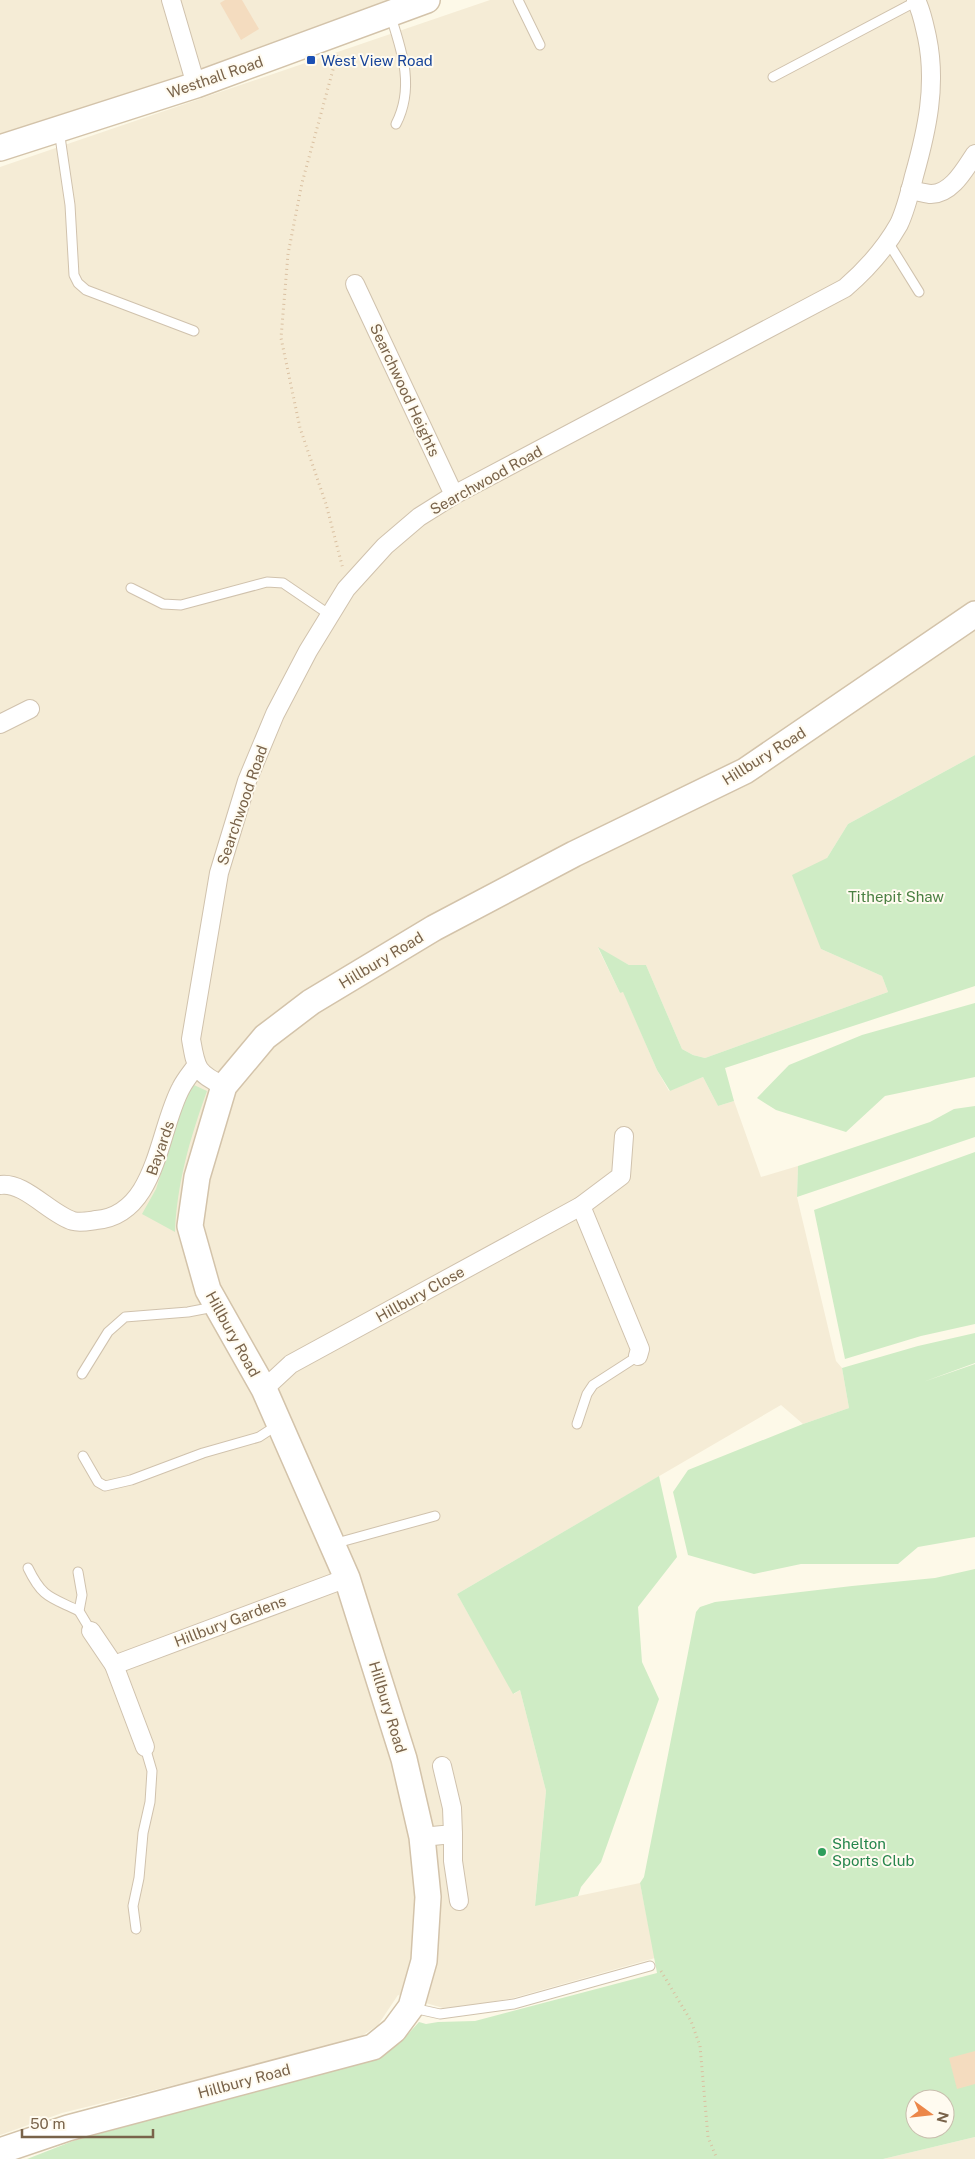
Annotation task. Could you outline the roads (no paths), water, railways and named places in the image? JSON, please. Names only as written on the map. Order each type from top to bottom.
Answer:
[{"type":"main road","name":"Westhall Road","points":[[0,148],[196,85],[428,0]]},
{"type":"main road","name":"Hillbury Road","points":[[0,2151],[68,2128],[373,2047],[394,2030],[411,2008],[424,1961],[428,1897],[422,1837],[404,1759],[347,1578],[264,1389],[208,1290],[190,1226],[197,1177],[224,1086],[265,1037],[310,1002],[460,914],[574,854],[745,771],[975,614]]},
{"type":"street","points":[[171,0],[196,85]]},
{"type":"street","name":"Searchwood Road","points":[[196,1066],[192,1039],[219,873],[247,781],[275,714],[308,651],[346,590],[385,546],[419,516],[454,495],[845,288],[866,270],[888,242],[900,222],[924,140],[932,91],[931,55],[922,10],[917,0]]},
{"type":"street","points":[[910,190],[931,194],[945,190],[959,177],[975,154]]},
{"type":"street","name":"Searchwood Heights","points":[[355,284],[454,495]]},
{"type":"street","points":[[0,724],[30,709]]},
{"type":"street","points":[[196,1066],[208,1078],[224,1086]]},
{"type":"street","name":"Bayards","points":[[0,1185],[6,1184],[27,1192],[48,1209],[75,1222],[105,1219],[132,1205],[148,1181],[181,1088],[196,1066]]},
{"type":"street","name":"Hillbury Close","points":[[264,1389],[291,1364],[581,1206],[622,1176],[624,1136]]},
{"type":"street","points":[[581,1206],[640,1349],[638,1356]]},
{"type":"street","name":"Hillbury Gardens","points":[[114,1665],[347,1578]]},
{"type":"street","points":[[91,1631],[114,1665],[145,1747]]},
{"type":"street","points":[[442,1766],[452,1808],[453,1861],[459,1901]]},
{"type":"street","points":[[422,1837],[453,1834]]},
{"type":"lane","points":[[518,0],[540,45]]},
{"type":"lane","points":[[773,77],[917,0]]},
{"type":"lane","points":[[390,14],[406,65],[405,96],[402,113],[396,124]]},
{"type":"lane","points":[[59,128],[70,205],[74,275],[78,283],[86,290],[194,331]]},
{"type":"lane","points":[[888,242],[919,292]]},
{"type":"lane","points":[[131,588],[164,604],[181,605],[267,582],[283,583],[330,615]]},
{"type":"lane","points":[[82,1374],[108,1332],[126,1317],[188,1312],[217,1306]]},
{"type":"lane","points":[[577,1424],[587,1394],[593,1385],[638,1356]]},
{"type":"lane","points":[[83,1456],[98,1482],[105,1486],[131,1480],[203,1453],[259,1437],[279,1424]]},
{"type":"lane","points":[[332,1544],[435,1516]]},
{"type":"lane","points":[[28,1568],[35,1582],[47,1596],[79,1611],[91,1631]]},
{"type":"lane","points":[[78,1572],[82,1595],[79,1611]]},
{"type":"lane","points":[[136,1929],[134,1906],[139,1878],[143,1833],[150,1802],[152,1771],[145,1747]]},
{"type":"lane","points":[[411,2008],[440,2014],[514,2004],[650,1966]]},
{"type":"place","name":"West View Road","points":[[311,60]]},
{"type":"place","name":"Shelton Sports Club","points":[[822,1852]]},
{"type":"park label","name":"Tithepit Shaw","points":[[896,896]]}]
